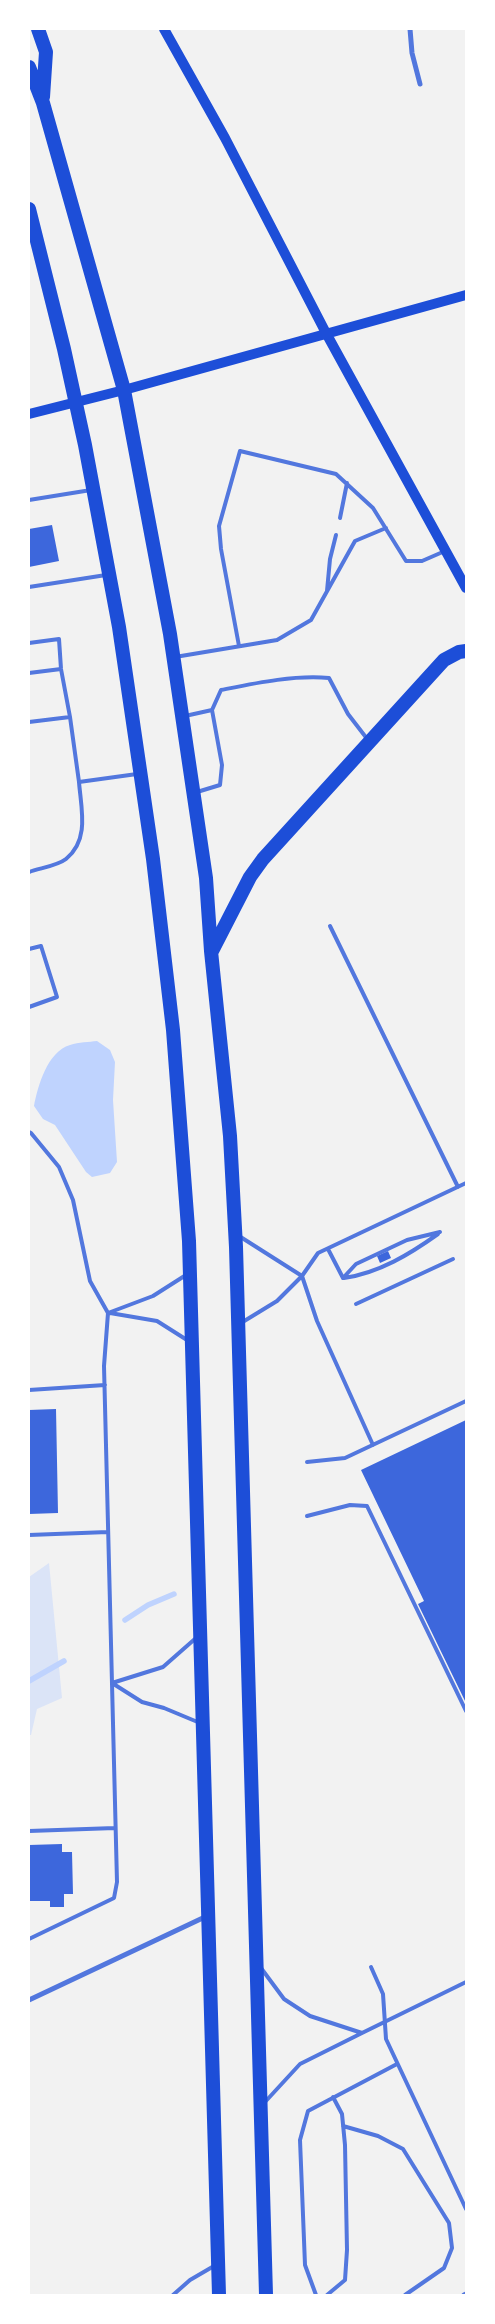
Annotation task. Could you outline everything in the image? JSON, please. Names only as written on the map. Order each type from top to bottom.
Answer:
[{"type":"highway","points":[[38,29],[46,52],[43,102]]},
{"type":"highway","points":[[29,67],[43,102],[124,390],[173,657],[206,878],[211,951],[230,1136],[236,1234],[266,2295]]},
{"type":"highway","points":[[29,209],[76,403],[109,574],[142,774],[173,1030],[184,1160],[190,1272],[219,2295]]},
{"type":"highway","points":[[211,951],[250,877],[444,660],[459,652],[466,651]]},
{"type":"main road","points":[[164,29],[225,138],[326,333],[466,588]]},
{"type":"main road","points":[[29,414],[124,390],[466,294]]},
{"type":"street","points":[[410,29],[412,53],[420,84]]},
{"type":"street","points":[[29,2000],[208,1915]]},
{"type":"lane","points":[[239,646],[221,549],[219,526],[240,451],[336,474],[373,508],[406,561],[422,562],[446,550]]},
{"type":"lane","points":[[340,518],[347,483]]},
{"type":"lane","points":[[29,500],[93,490]]},
{"type":"lane","points":[[173,657],[277,640],[311,620],[355,541],[386,528]]},
{"type":"lane","points":[[327,593],[330,559],[336,535]]},
{"type":"lane","points":[[29,587],[109,574]]},
{"type":"lane","points":[[29,644],[59,639],[60,669],[70,717],[83,828],[79,846],[65,860],[29,872]]},
{"type":"lane","points":[[29,674],[60,669]]},
{"type":"lane","points":[[194,793],[220,785],[222,765],[212,710],[221,690],[267,682],[316,677],[329,678],[348,714],[370,742]]},
{"type":"lane","points":[[182,716],[212,710]]},
{"type":"lane","points":[[29,722],[70,717]]},
{"type":"lane","points":[[79,782],[142,774]]},
{"type":"lane","points":[[330,926],[458,1187]]},
{"type":"lane","points":[[29,949],[41,946],[57,997],[29,1006]]},
{"type":"lane","points":[[29,1132],[59,1167],[73,1200],[90,1281],[108,1313],[105,1385],[117,1882],[114,1898],[29,1939]]},
{"type":"lane","points":[[239,1324],[277,1301],[302,1276],[318,1253],[466,1183]]},
{"type":"lane","points":[[440,1232],[420,1247],[388,1265],[360,1276],[343,1278],[356,1264],[408,1240],[440,1232]]},
{"type":"lane","points":[[236,1234],[302,1276],[317,1321],[373,1445]]},
{"type":"lane","points":[[328,1249],[343,1278]]},
{"type":"lane","points":[[356,1304],[453,1259]]},
{"type":"lane","points":[[108,1313],[153,1296],[190,1272]]},
{"type":"lane","points":[[108,1313],[156,1321],[191,1342]]},
{"type":"lane","points":[[29,1390],[105,1385]]},
{"type":"lane","points":[[307,1462],[345,1458],[466,1401]]},
{"type":"lane","points":[[307,1516],[350,1505],[367,1506],[466,1711]]},
{"type":"lane","points":[[29,1535],[108,1532]]},
{"type":"lane","points":[[112,1683],[163,1667],[200,1635]]},
{"type":"lane","points":[[112,1683],[142,1702],[164,1708],[202,1724]]},
{"type":"lane","points":[[29,1832],[115,1828]]},
{"type":"lane","points":[[256,1960],[284,1999],[310,2016],[362,2033]]},
{"type":"lane","points":[[371,1967],[383,1994],[386,2039],[466,2209]]},
{"type":"lane","points":[[260,2108],[300,2064],[466,1982]]},
{"type":"lane","points":[[316,2295],[305,2265],[300,2140],[308,2111],[397,2064]]},
{"type":"lane","points":[[327,2295],[345,2280],[347,2250],[342,2114],[333,2097]]},
{"type":"lane","points":[[343,2126],[378,2136],[403,2149],[449,2223],[452,2248],[444,2268],[405,2295]]},
{"type":"lane","points":[[173,2295],[190,2280],[218,2263]]},
{"type":"shaded area","points":[[49,1563],[62,1698],[37,1709],[31,1735],[29,1735],[29,1577]]},
{"type":"water","points":[[97,1041],[110,1050],[115,1062],[113,1100],[117,1162],[110,1173],[92,1177],[86,1172],[55,1125],[43,1119],[34,1106],[41,1080],[55,1055],[70,1045]]},
{"type":"building","points":[[52,525],[59,561],[29,567],[29,529]]},
{"type":"building","points":[[388,1251],[391,1258],[380,1263],[377,1256]]},
{"type":"building","points":[[56,1409],[58,1513],[29,1514],[29,1410]]},
{"type":"building","points":[[466,1420],[466,1703],[418,1604],[424,1601],[361,1470]]},
{"type":"building","points":[[62,1844],[62,1852],[72,1852],[73,1894],[64,1894],[64,1907],[50,1907],[50,1901],[29,1901],[29,1845]]},
{"type":"waterway","points":[[125,1620],[148,1605],[174,1594]]},
{"type":"waterway","points":[[29,1681],[64,1661]]}]
